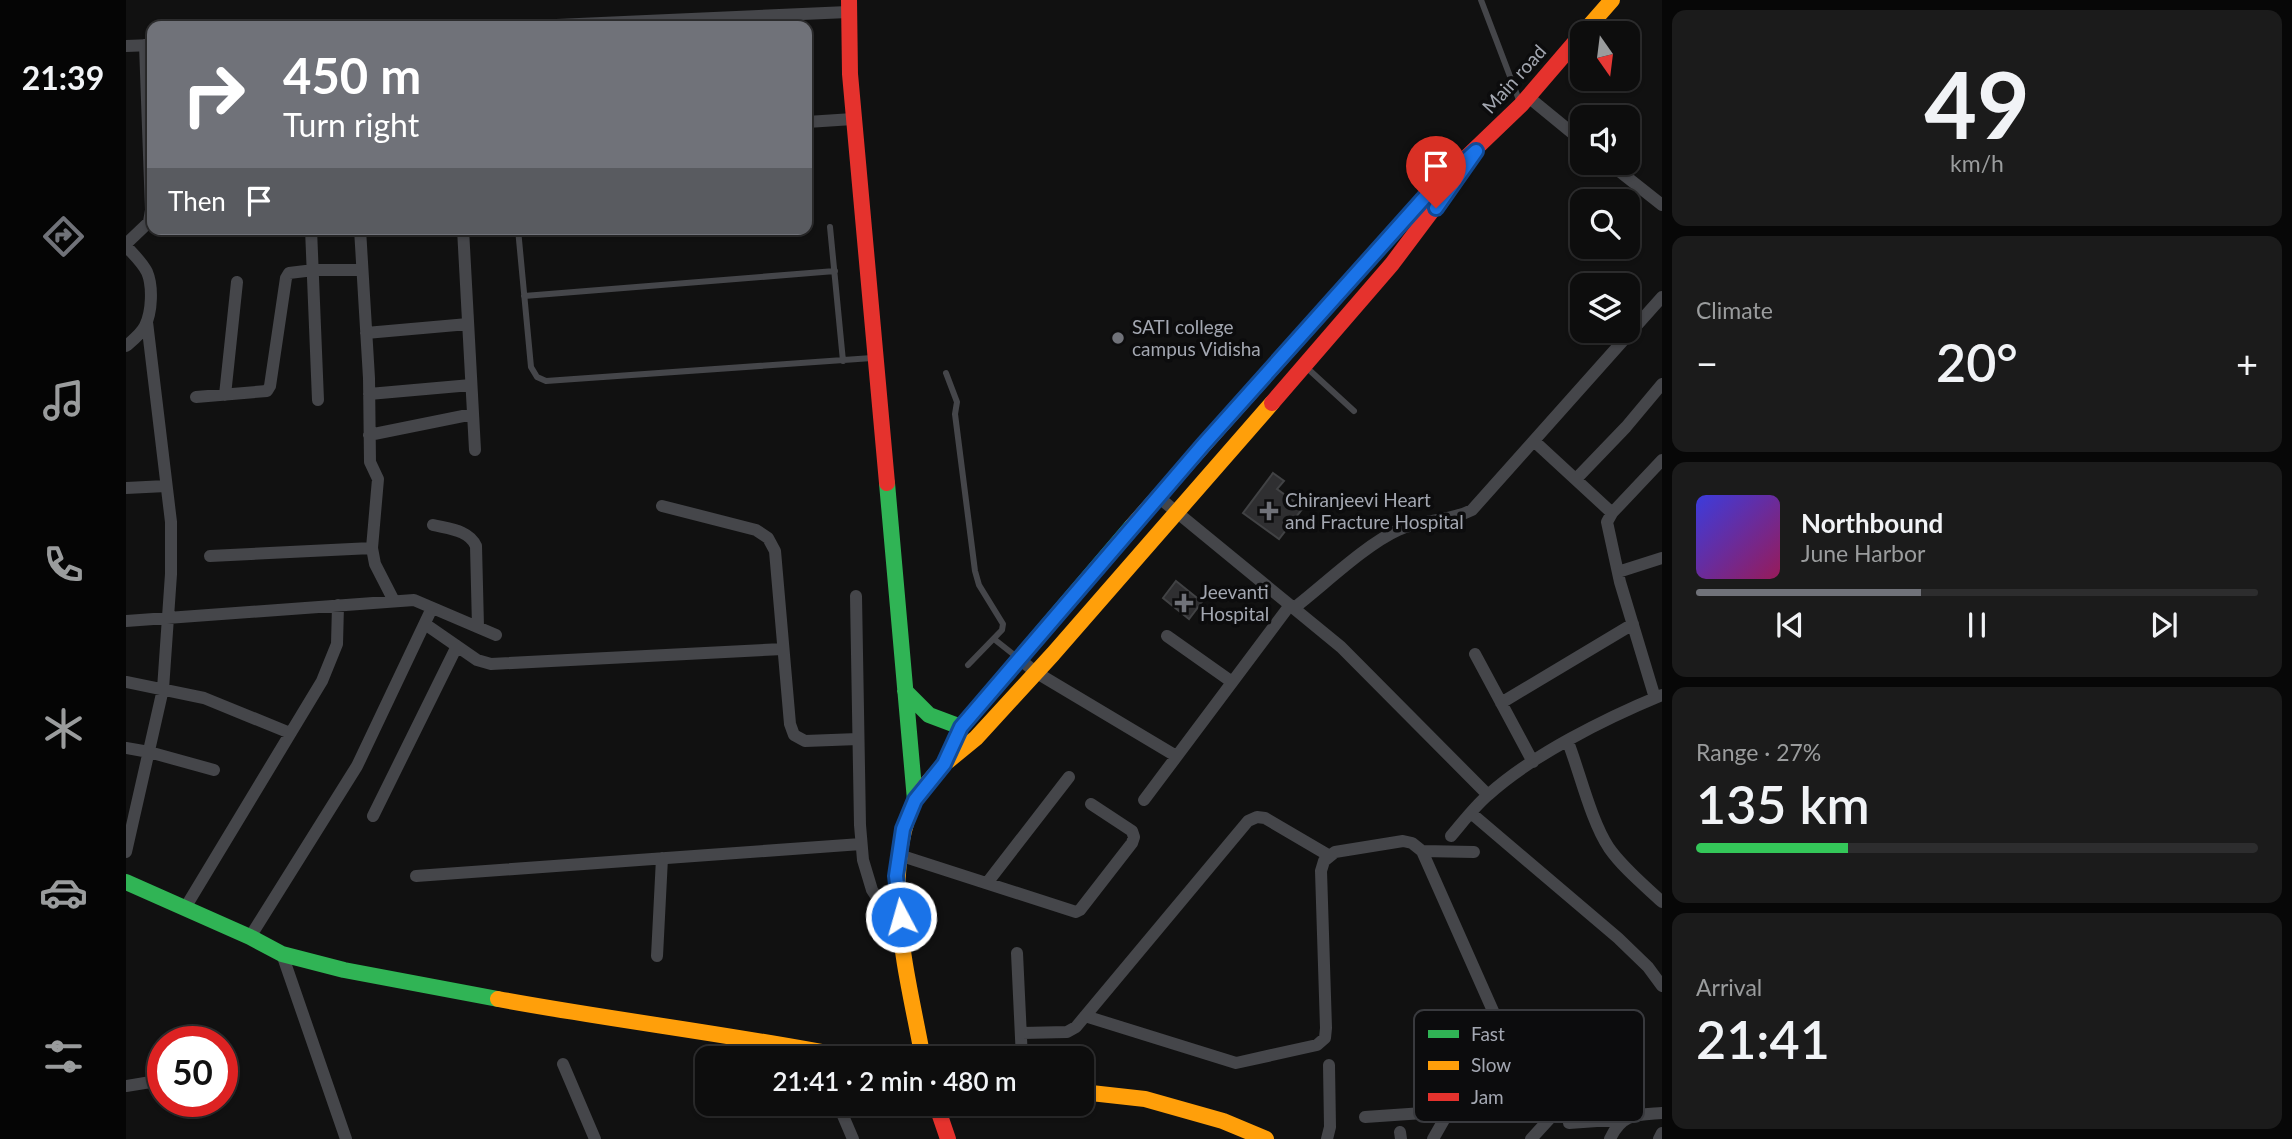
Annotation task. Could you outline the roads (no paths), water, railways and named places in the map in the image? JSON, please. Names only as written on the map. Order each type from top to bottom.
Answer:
[{"type":"main road","name":"Main road","points":[[1593,21],[1612,0]]},
{"type":"main road","points":[[848,6],[853,119],[915,800]]},
{"type":"main road","name":"Main road","points":[[1476,151],[1570,48]]},
{"type":"main road","points":[[921,1046],[896,876],[903,829],[915,800],[944,764],[976,738],[1037,673],[1178,513],[1436,208],[1476,151]]},
{"type":"main road","points":[[944,764],[961,727],[1157,496],[1424,198],[1476,151]]},
{"type":"main road","points":[[905,691],[927,715],[961,727]]},
{"type":"main road","points":[[126,882],[282,954],[344,970],[596,1017],[794,1046]]},
{"type":"main road","points":[[1094,1093],[1145,1099],[1223,1121],[1266,1139]]},
{"type":"main road","points":[[940,1116],[948,1139]]},
{"type":"street","points":[[612,21],[848,6]]},
{"type":"street","points":[[136,47],[147,159]]},
{"type":"street","points":[[1524,101],[1570,133]]},
{"type":"street","points":[[812,121],[853,119]]},
{"type":"street","points":[[1624,175],[1662,205]]},
{"type":"street","points":[[126,852],[163,689],[171,561],[171,522],[147,322],[150,282],[142,264],[126,245],[147,224]]},
{"type":"street","points":[[312,235],[318,400]]},
{"type":"street","points":[[360,235],[370,462],[378,479],[372,548],[375,564],[394,601]]},
{"type":"street","points":[[463,235],[475,450]]},
{"type":"street","points":[[196,397],[267,391],[270,386],[286,278],[293,271],[362,270]]},
{"type":"street","points":[[225,395],[237,282]]},
{"type":"street","points":[[1144,800],[1292,606],[1383,538],[1409,525],[1460,516],[1472,510],[1662,297]]},
{"type":"street","points":[[126,346],[147,322]]},
{"type":"street","points":[[366,332],[468,324]]},
{"type":"street","points":[[1576,479],[1626,427],[1662,384]]},
{"type":"street","points":[[369,394],[471,385]]},
{"type":"street","points":[[369,435],[473,414]]},
{"type":"street","points":[[1534,441],[1612,513]]},
{"type":"street","points":[[1451,836],[1488,795],[1533,762],[1659,697],[1633,624],[1607,522],[1612,513],[1662,460]]},
{"type":"street","points":[[126,488],[166,486]]},
{"type":"street","points":[[1157,496],[1341,647],[1488,795]]},
{"type":"street","points":[[662,506],[756,530],[768,538],[775,551],[790,724],[794,735],[805,741],[858,740]]},
{"type":"street","points":[[433,525],[464,533],[472,537],[476,546],[478,627]]},
{"type":"street","points":[[210,556],[372,548]]},
{"type":"street","points":[[1618,572],[1662,558]]},
{"type":"street","points":[[856,596],[863,860],[872,890],[903,937]]},
{"type":"street","points":[[126,621],[414,600],[496,635]]},
{"type":"street","points":[[185,908],[322,681],[337,644],[338,606]]},
{"type":"street","points":[[250,937],[357,766],[432,608]]},
{"type":"street","points":[[425,624],[477,660],[491,664],[783,649]]},
{"type":"street","points":[[1501,703],[1633,624]]},
{"type":"street","points":[[1167,636],[1232,682]]},
{"type":"street","points":[[373,816],[457,646]]},
{"type":"street","points":[[1475,654],[1533,762]]},
{"type":"street","points":[[1019,659],[1037,673],[1176,756]]},
{"type":"street","points":[[126,682],[204,698],[290,733]]},
{"type":"street","points":[[1568,742],[1608,847],[1662,902]]},
{"type":"street","points":[[126,748],[214,770]]},
{"type":"street","points":[[987,883],[1069,777]]},
{"type":"street","points":[[899,855],[1069,912],[1080,910],[1132,844],[1134,837],[1132,831],[1091,804]]},
{"type":"street","points":[[1471,813],[1618,938],[1648,967],[1662,986]]},
{"type":"street","points":[[1021,1033],[1067,1032],[1076,1027],[1248,821],[1257,817],[1265,818],[1328,855]]},
{"type":"street","points":[[1085,1016],[1236,1063],[1317,1045],[1325,1038],[1326,1028],[1321,871],[1328,855],[1335,852],[1403,841],[1412,843],[1422,851],[1493,1010]]},
{"type":"street","points":[[416,876],[861,844]]},
{"type":"street","points":[[1422,851],[1474,852]]},
{"type":"street","points":[[657,956],[662,858]]},
{"type":"street","points":[[1017,953],[1022,1046]]},
{"type":"street","points":[[282,954],[346,1139]]},
{"type":"street","points":[[564,1063],[595,1139]]},
{"type":"street","points":[[1327,1139],[1330,1126],[1329,1065]]},
{"type":"street","points":[[126,1086],[147,1083]]},
{"type":"street","points":[[1365,1117],[1414,1113]]},
{"type":"street","points":[[1644,1115],[1662,1113]]},
{"type":"street","points":[[843,1116],[853,1139]]},
{"type":"street","points":[[1433,1139],[1442,1122]]},
{"type":"street","points":[[1531,1139],[1547,1122]]},
{"type":"street","points":[[1569,1123],[1580,1122]]},
{"type":"street","points":[[1610,1139],[1620,1122]]},
{"type":"street","points":[[1660,1139],[1662,1133]]},
{"type":"lane","points":[[1481,0],[1524,101]]},
{"type":"lane","points":[[830,227],[843,361]]},
{"type":"lane","points":[[519,235],[531,367],[537,376],[546,380],[874,358]]},
{"type":"lane","points":[[524,296],[835,271]]},
{"type":"lane","points":[[1304,366],[1353,411]]},
{"type":"lane","points":[[946,373],[957,402],[955,414],[975,571],[979,585],[1003,624],[1003,631],[968,665]]},
{"type":"lane","points":[[994,639],[1019,659]]},
{"type":"place","name":"SATI college campus Vidisha","points":[[1118,338]]},
{"type":"place","name":"Chiranjeevi Heart and Fracture Hospital","points":[[1269,511]]},
{"type":"place","name":"Jeevanti Hospital","points":[[1184,603]]}]
